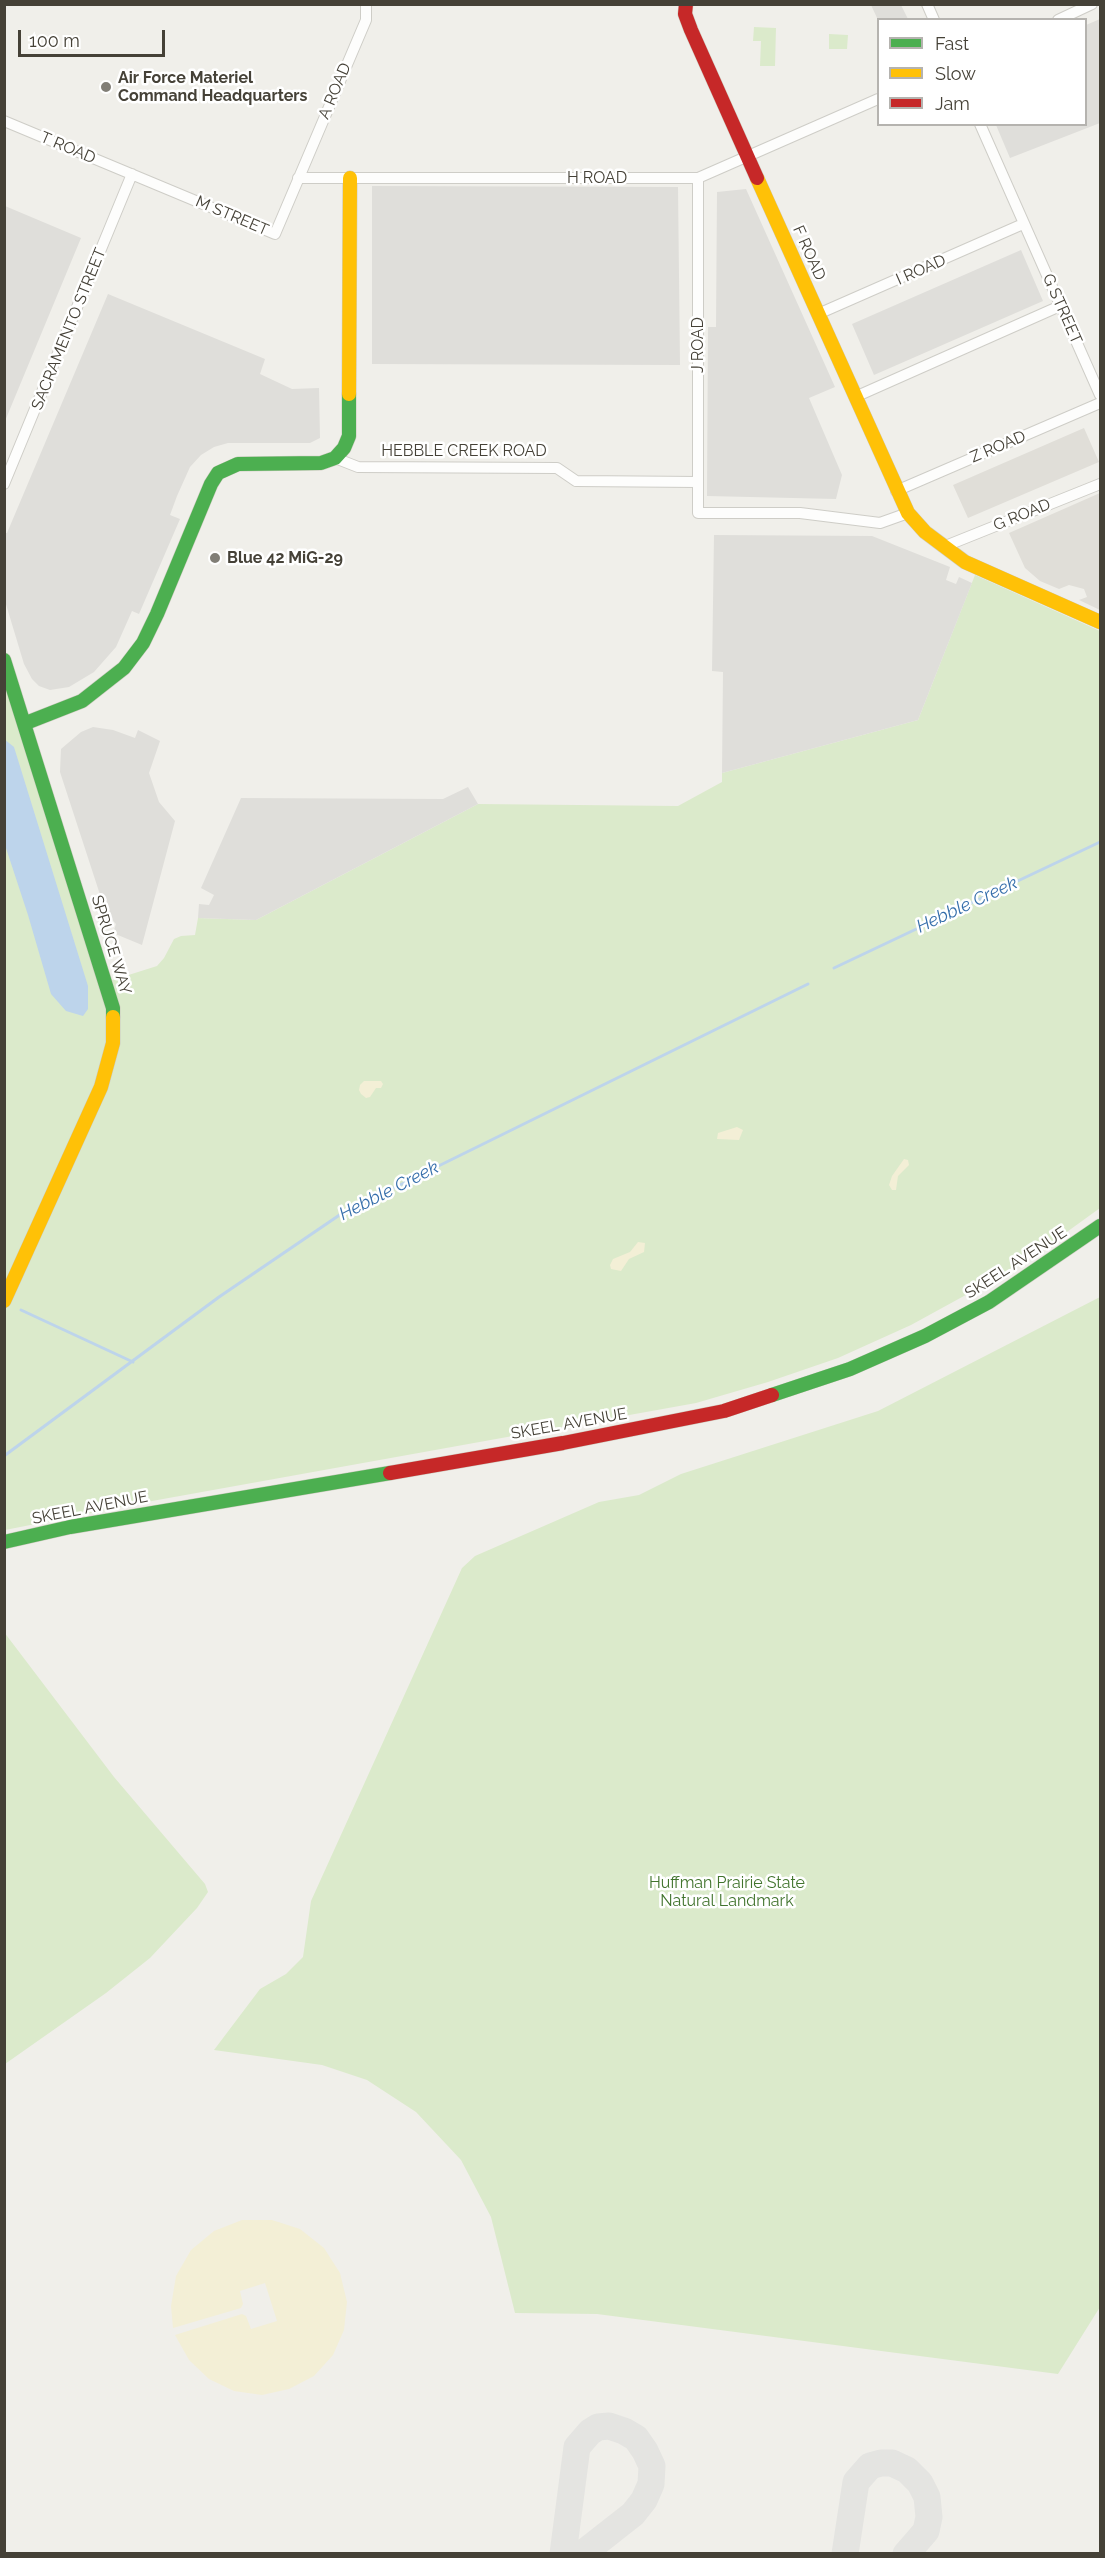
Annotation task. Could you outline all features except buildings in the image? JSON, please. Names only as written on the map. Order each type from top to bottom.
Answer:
[{"type":"street","name":"A ROAD","points":[[298,178],[366,20],[366,4]]},
{"type":"street","name":"F ROAD","points":[[686,4],[685,14],[691,30],[896,491],[908,513]]},
{"type":"street","points":[[927,4],[933,18]]},
{"type":"street","points":[[1062,18],[1092,4]]},
{"type":"street","name":"H ROAD","points":[[298,178],[698,178],[877,100]]},
{"type":"street","name":"T ROAD","points":[[4,121],[132,174]]},
{"type":"street","points":[[981,126],[1023,224]]},
{"type":"street","name":"M STREET","points":[[132,174],[275,234],[298,178]]},
{"type":"street","name":"SACRAMENTO STREET","points":[[4,484],[132,174]]},
{"type":"street","points":[[26,723],[82,701],[124,668],[143,644],[218,472],[238,464],[321,463],[335,458],[344,448],[349,436],[350,178]]},
{"type":"street","name":"J ROAD","points":[[698,178],[698,513],[800,513],[880,523],[908,513]]},
{"type":"street","name":"G STREET","points":[[1023,224],[1101,395]]},
{"type":"street","name":"I ROAD","points":[[818,314],[1023,224]]},
{"type":"street","points":[[855,397],[1060,306]]},
{"type":"street","name":"Z ROAD","points":[[896,491],[1101,403]]},
{"type":"street","name":"HEBBLE CREEK ROAD","points":[[335,458],[358,467],[557,468],[576,481],[698,482]]},
{"type":"street","name":"G ROAD","points":[[943,547],[1101,484]]},
{"type":"street","points":[[908,513],[943,547],[964,562],[1101,622]]},
{"type":"street","name":"SPRUCE WAY","points":[[4,660],[26,723],[113,1008],[113,1043],[101,1087],[4,1301]]},
{"type":"street","name":"SKEEL AVENUE","points":[[4,1542],[70,1527],[562,1443],[724,1411],[850,1369],[926,1336],[989,1302],[1101,1226]]},
{"type":"shaded area","points":[[871,5],[901,5],[908,18],[877,18]]},
{"type":"shaded area","points":[[1100,19],[1100,123],[1010,158],[996,126],[1087,126],[1087,25]]},
{"type":"shaded area","points":[[372,186],[678,187],[680,365],[372,364]]},
{"type":"shaded area","points":[[746,189],[835,387],[809,398],[842,475],[836,499],[707,496],[708,327],[716,327],[717,192]]},
{"type":"shaded area","points":[[5,206],[81,238],[5,421]]},
{"type":"shaded area","points":[[1021,250],[1043,301],[874,375],[852,324]]},
{"type":"shaded area","points":[[108,294],[265,359],[260,374],[292,389],[319,388],[320,438],[310,443],[228,443],[214,447],[201,455],[190,467],[177,496],[170,515],[180,519],[139,614],[132,611],[116,647],[94,672],[69,687],[50,690],[39,686],[32,679],[24,664],[5,601],[5,533],[7,533]]},
{"type":"shaded area","points":[[1084,428],[1099,462],[968,518],[953,485]]},
{"type":"shaded area","points":[[1100,493],[1100,610],[1079,600],[1087,597],[1084,589],[1069,585],[1059,589],[1040,581],[1025,568],[1009,533]]},
{"type":"shaded area","points":[[714,535],[872,536],[950,567],[946,580],[956,584],[959,577],[972,583],[918,720],[722,773],[723,672],[712,671]]},
{"type":"shaded area","points":[[93,727],[113,730],[135,738],[138,730],[160,741],[149,773],[159,802],[175,821],[142,945],[113,933],[116,924],[106,913],[60,772],[61,749],[81,732]]},
{"type":"shaded area","points":[[468,787],[478,804],[256,920],[198,918],[199,904],[209,905],[214,895],[201,888],[241,798],[443,799]]},
{"type":"green space","points":[[754,27],[776,28],[775,66],[760,66],[761,41],[753,41]]},
{"type":"green space","points":[[829,34],[848,35],[847,49],[829,49]]},
{"type":"green space","points":[[975,575],[1100,631],[1100,1208],[1053,1242],[984,1285],[911,1325],[838,1358],[768,1382],[696,1403],[152,1501],[5,1530],[4,683],[100,984],[157,966],[174,939],[195,935],[198,918],[256,920],[478,804],[678,806],[722,782],[722,773],[918,720]]},
{"type":"green space","name":"Huffman Prairie State Natural Landmark","points":[[1100,1297],[1100,2307],[1058,2374],[597,2314],[515,2313],[491,2217],[461,2160],[416,2112],[367,2080],[322,2065],[214,2050],[260,1989],[286,1974],[303,1957],[311,1901],[462,1568],[475,1556],[599,1502],[639,1495],[681,1474],[878,1411]]},
{"type":"green space","points":[[4,1632],[114,1777],[205,1884],[208,1892],[197,1908],[150,1958],[106,1993],[5,2064]]},
{"type":"sand","points":[[364,1081],[381,1081],[383,1084],[381,1088],[376,1088],[370,1097],[366,1098],[359,1090]]},
{"type":"sand","points":[[737,1127],[743,1130],[739,1140],[717,1139],[718,1133]]},
{"type":"sand","points":[[904,1159],[908,1160],[909,1165],[898,1176],[896,1190],[892,1190],[889,1185],[892,1176]]},
{"type":"sand","points":[[638,1242],[645,1243],[644,1252],[629,1259],[621,1271],[611,1269],[613,1259],[630,1252]]},
{"type":"sand","points":[[242,2220],[272,2220],[300,2229],[324,2248],[340,2273],[347,2302],[344,2330],[333,2355],[314,2376],[289,2389],[262,2395],[234,2391],[209,2379],[189,2360],[175,2335],[242,2314],[246,2316],[251,2329],[277,2321],[265,2283],[240,2291],[243,2304],[241,2308],[173,2328],[171,2306],[176,2276],[191,2250],[214,2231]]},
{"type":"water","points":[[4,739],[14,747],[88,986],[88,1009],[83,1016],[66,1011],[51,994],[5,845]]},
{"type":"waterway","name":"Hebble Creek","points":[[834,968],[1100,842]]},
{"type":"waterway","name":"Hebble Creek","points":[[4,1456],[219,1297],[341,1214],[808,984]]},
{"type":"waterway","points":[[21,1310],[133,1362]]},
{"type":"taxiway","points":[[563,2554],[577,2447],[590,2432],[598,2427],[609,2426],[636,2438],[652,2466],[651,2484],[644,2500],[633,2514],[582,2554]]},
{"type":"taxiway","points":[[845,2554],[856,2482],[870,2466],[881,2463],[892,2463],[907,2470],[920,2483],[927,2497],[929,2517],[926,2531],[906,2554]]},
{"type":"traffic: fast","points":[[26,723],[82,701],[124,668],[143,643],[157,614],[211,484],[218,473],[238,464],[321,463],[335,458],[344,448],[349,436],[349,394]]},
{"type":"traffic: fast","points":[[4,660],[113,1008],[113,1017]]},
{"type":"traffic: fast","points":[[772,1395],[850,1369],[925,1336],[989,1302],[1100,1226]]},
{"type":"traffic: fast","points":[[4,1542],[70,1527],[390,1473]]},
{"type":"traffic: slow","points":[[349,394],[350,178]]},
{"type":"traffic: slow","points":[[757,178],[908,513],[925,532],[965,562],[1100,622]]},
{"type":"traffic: slow","points":[[4,1301],[101,1087],[113,1043],[113,1017]]},
{"type":"traffic: jam","points":[[686,4],[685,14],[691,30],[757,178]]},
{"type":"traffic: jam","points":[[390,1473],[563,1443],[724,1411],[772,1395]]},
{"type":"place","name":"Air Force Materiel Command Headquarters","points":[[106,87]]},
{"type":"place","name":"Blue 42 MiG-29","points":[[215,558]]}]
